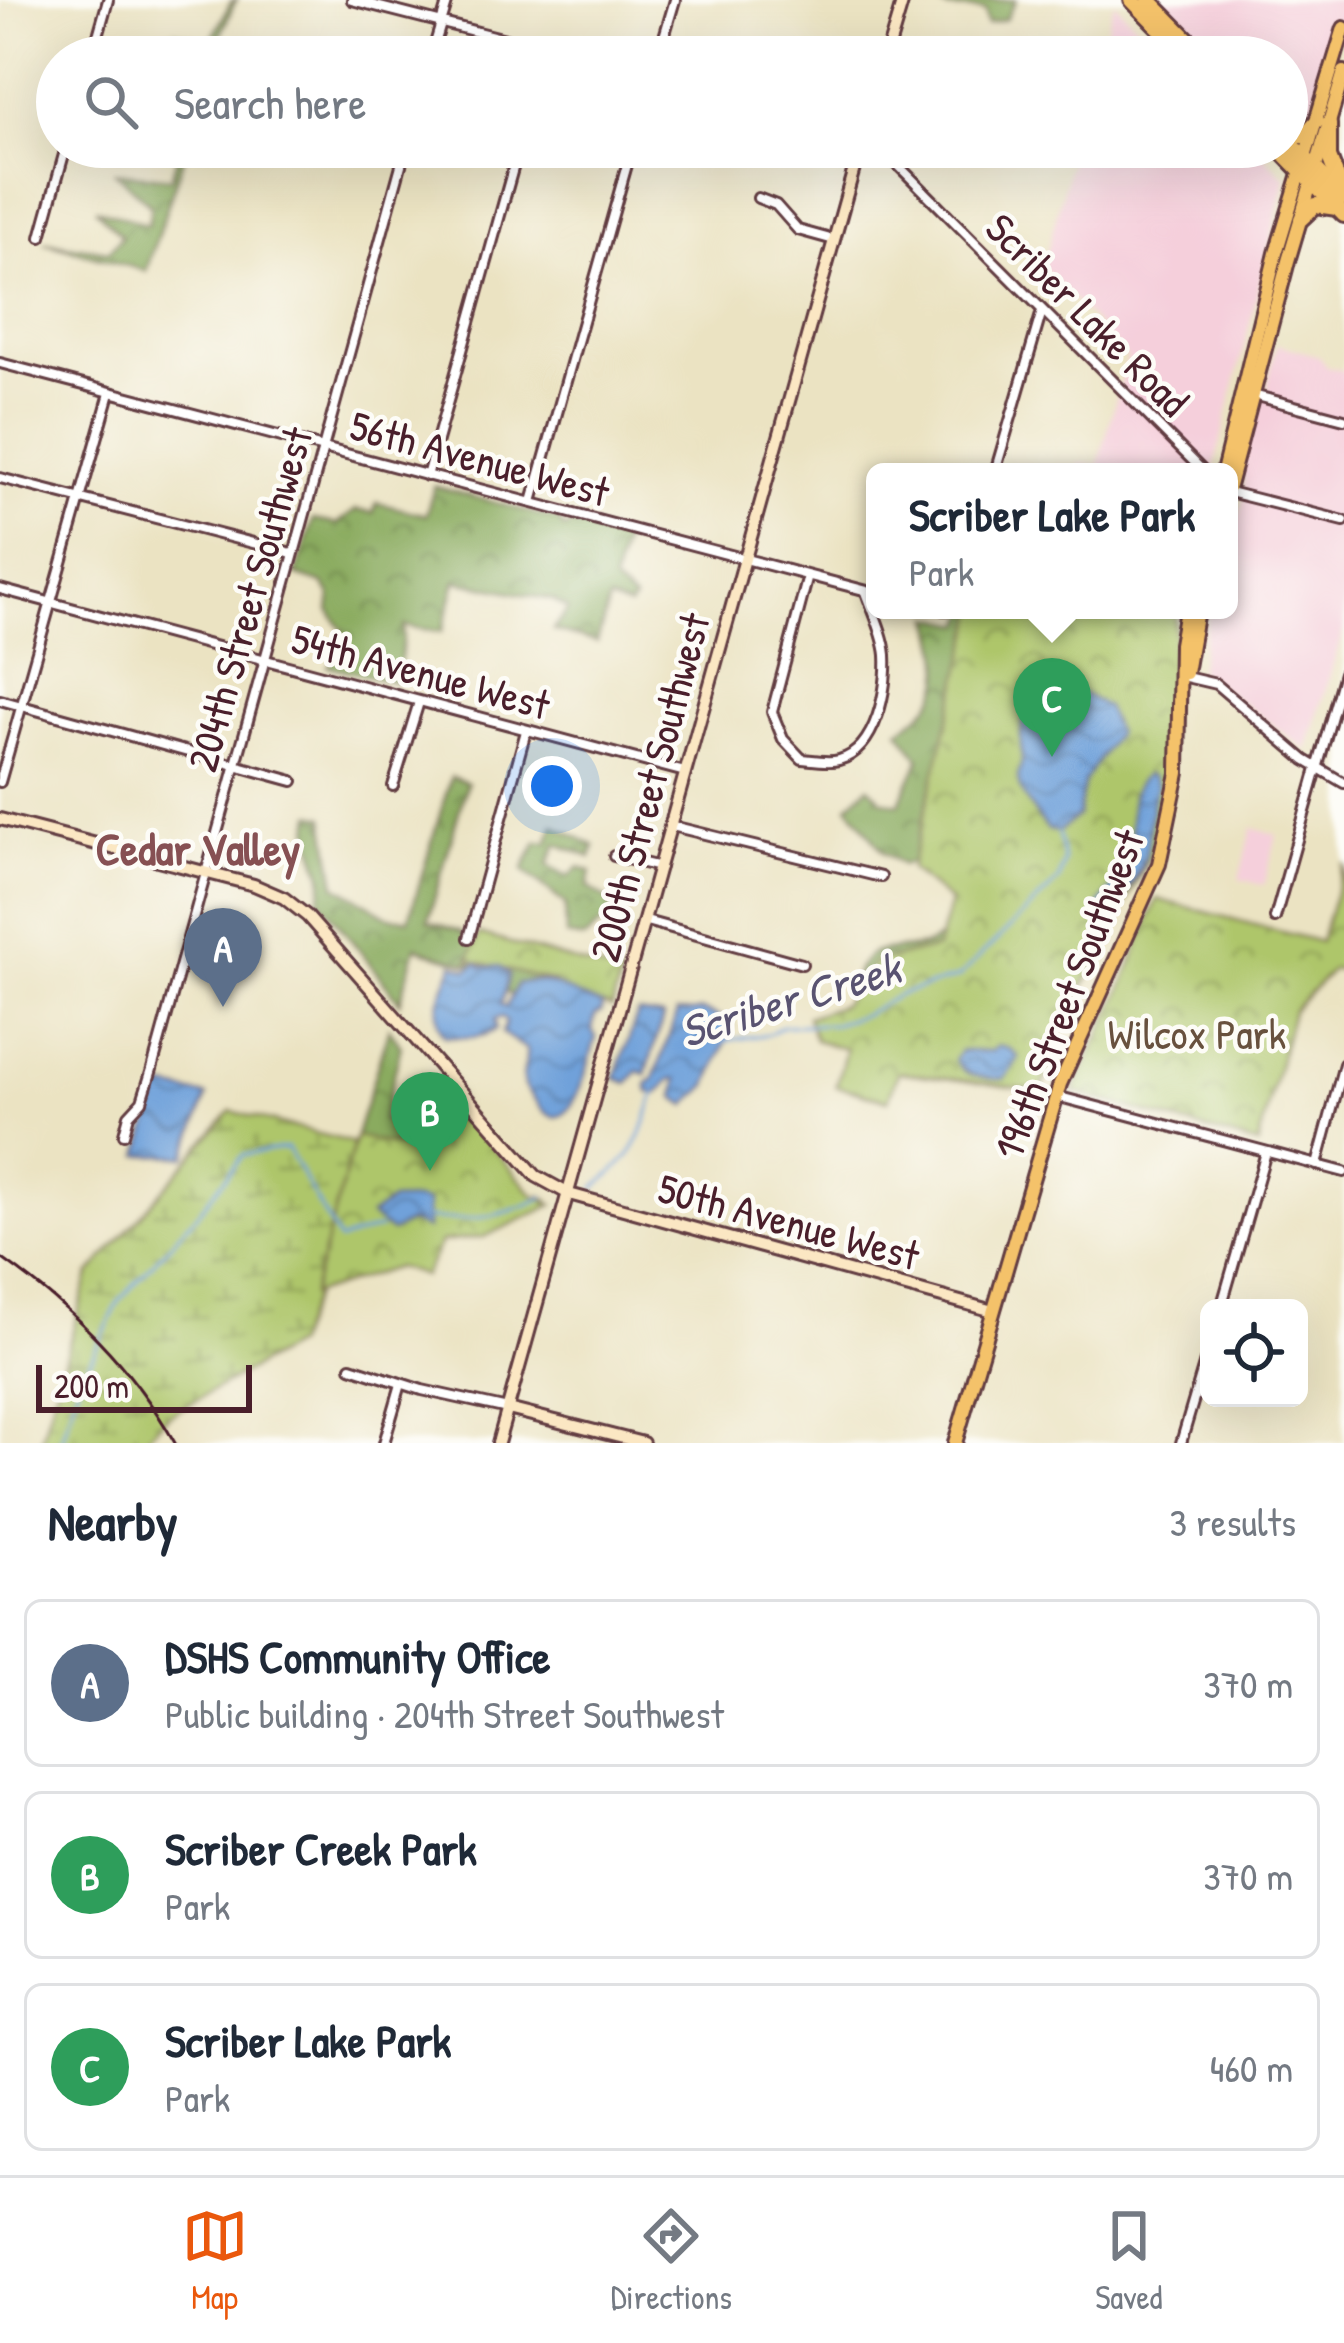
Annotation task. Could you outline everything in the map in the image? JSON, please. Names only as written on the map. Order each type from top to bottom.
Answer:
[{"type":"highway","points":[[1132,0],[1167,36]]},
{"type":"highway","points":[[1149,0],[1184,36]]},
{"type":"highway","points":[[1308,133],[1323,123],[1342,204]]},
{"type":"highway","points":[[1306,168],[1342,204]]},
{"type":"highway","points":[[1301,219],[1316,205],[1342,204]]},
{"type":"main road","points":[[1224,463],[1264,302],[1323,123],[1344,28]]},
{"type":"main road","points":[[1323,123],[1344,73],[1338,48]]},
{"type":"main road","points":[[1236,463],[1301,219],[1309,170]]},
{"type":"main road","points":[[1264,302],[1272,320]]},
{"type":"main road","points":[[1246,378],[1253,395]]},
{"type":"main road","name":"196th Street Southwest","points":[[956,1443],[1056,1096],[1073,1048],[1159,864],[1178,773],[1184,619]]},
{"type":"main road","name":"196th Street Southwest","points":[[1178,703],[1195,619]]},
{"type":"main road","points":[[1180,644],[1186,677]]},
{"type":"street","points":[[98,36],[108,0]]},
{"type":"street","points":[[352,0],[488,36]]},
{"type":"street","points":[[437,36],[448,0]]},
{"type":"street","points":[[664,36],[675,0]]},
{"type":"street","points":[[892,36],[903,0]]},
{"type":"street","points":[[40,237],[60,168]]},
{"type":"street","name":"204th Street Southwest","points":[[124,1134],[147,1085],[400,168]]},
{"type":"street","points":[[427,476],[513,168]]},
{"type":"street","points":[[532,502],[626,168]]},
{"type":"street","name":"200th Street Southwest","points":[[498,1443],[854,168]]},
{"type":"street","name":"Scriber Lake Road","points":[[901,168],[1195,463]]},
{"type":"street","points":[[758,198],[776,205],[798,230],[834,240]]},
{"type":"street","points":[[998,463],[1042,310]]},
{"type":"street","name":"56th Avenue West","points":[[0,363],[866,591]]},
{"type":"street","points":[[0,782],[110,393]]},
{"type":"street","points":[[1253,395],[1344,419]]},
{"type":"street","points":[[0,478],[292,553]]},
{"type":"street","points":[[1238,492],[1344,521]]},
{"type":"street","points":[[808,576],[772,712],[783,739],[802,759],[837,761],[854,753],[874,725],[886,681],[886,650],[877,619]]},
{"type":"street","name":"54th Avenue West","points":[[0,589],[687,772]]},
{"type":"street","points":[[1275,918],[1344,673]]},
{"type":"street","points":[[1186,677],[1216,685],[1316,769],[1344,783]]},
{"type":"street","points":[[0,700],[293,781]]},
{"type":"street","points":[[393,786],[420,701]]},
{"type":"street","points":[[469,938],[526,730]]},
{"type":"street","points":[[0,819],[284,898],[307,916],[536,1176],[569,1194]]},
{"type":"street","points":[[672,826],[880,877]]},
{"type":"street","points":[[614,856],[661,867]]},
{"type":"street","points":[[646,921],[802,964]]},
{"type":"street","points":[[1317,1165],[1344,1064]]},
{"type":"street","points":[[1056,1096],[1344,1172]]},
{"type":"street","points":[[1224,1299],[1266,1152]]},
{"type":"street","name":"50th Avenue West","points":[[569,1194],[993,1311]]},
{"type":"street","points":[[351,1367],[401,1384],[644,1443]]},
{"type":"street","points":[[1181,1443],[1200,1379]]},
{"type":"street","points":[[384,1443],[401,1384]]},
{"type":"shaded area","points":[[1162,0],[1344,0],[1308,127],[1308,36],[1197,36]]},
{"type":"shaded area","points":[[1114,2],[1147,36],[1105,36]]},
{"type":"shaded area","points":[[1069,168],[1276,168],[1286,178],[1215,463],[1099,463],[1127,358],[1043,267]]},
{"type":"shaded area","points":[[1277,344],[1319,356],[1327,367],[1344,371],[1344,629],[1307,750],[1198,671],[1207,619],[1238,619],[1238,519],[1244,478],[1240,476]]},
{"type":"shaded area","points":[[1252,828],[1277,835],[1264,885],[1239,879]]},
{"type":"green space","points":[[236,0],[220,36],[214,36]]},
{"type":"green space","points":[[1016,0],[1006,19],[987,24],[985,10],[948,9],[928,1]]},
{"type":"green space","points":[[174,168],[180,168],[146,271],[44,242],[109,251],[122,236],[95,208],[148,225],[151,206],[115,172],[171,178]]},
{"type":"green space","points":[[434,486],[559,520],[564,529],[574,523],[624,537],[613,583],[634,601],[629,607],[609,601],[597,642],[553,630],[568,609],[553,600],[456,581],[442,632],[404,626],[398,683],[328,666],[342,650],[343,630],[329,610],[331,595],[323,584],[296,575],[313,520],[337,524],[356,510],[373,513],[377,503],[426,515]]},
{"type":"green space","points":[[932,619],[964,624],[966,619],[1172,619],[1166,785],[947,949],[854,978],[876,952],[926,945],[957,922],[945,853],[902,865],[883,852],[848,805],[869,786],[882,800],[899,804],[920,759],[899,730],[928,706],[940,682]]},
{"type":"green space","points":[[975,619],[1175,619],[1164,812],[1157,842],[1060,1032],[1042,1091],[898,1072],[888,1100],[836,1086],[846,1049],[815,1040],[807,1017],[842,1005],[875,962],[937,948],[950,902],[910,869]]},
{"type":"green space","points":[[451,777],[467,783],[428,921],[460,931],[479,949],[550,981],[526,981],[513,996],[505,992],[509,975],[416,947],[400,1002],[319,899],[322,876],[311,839],[312,814],[325,817],[336,885],[390,917],[409,919]]},
{"type":"green space","points":[[554,825],[595,846],[591,857],[557,844],[548,865],[569,877],[579,867],[591,871],[588,887],[610,901],[611,915],[584,939],[566,936],[565,904],[523,870],[537,842],[548,843]]},
{"type":"green space","name":"Wilcox Park","points":[[1344,863],[1344,972],[1333,969],[1292,1011],[1258,1145],[1073,1092],[1157,899],[1320,942]]},
{"type":"green space","points":[[479,934],[621,975],[612,1008],[570,995],[550,981],[469,960]]},
{"type":"green space","points":[[389,1028],[401,1046],[383,1120],[412,1126],[434,1159],[383,1143],[365,1155],[354,1142]]},
{"type":"green space","points":[[433,1079],[533,1194],[553,1205],[484,1237],[441,1242],[424,1276],[397,1267],[311,1295],[356,1136],[405,1148],[420,1096]]},
{"type":"green space","points":[[231,1111],[350,1142],[369,1168],[498,1208],[542,1196],[548,1200],[497,1226],[387,1257],[316,1290],[294,1345],[168,1416],[140,1443],[40,1443],[89,1275]]},
{"type":"water","points":[[1060,690],[1076,690],[1106,707],[1116,733],[1084,782],[1078,816],[1058,832],[1048,830],[1022,793],[1018,779],[1025,717],[1037,702]]},
{"type":"water","points":[[1147,774],[1157,786],[1146,852],[1119,904],[1106,919],[1097,920],[1096,910],[1128,860],[1134,790]]},
{"type":"water","points":[[478,963],[500,966],[509,975],[501,1004],[506,1007],[517,984],[528,982],[550,984],[602,1005],[595,1016],[592,1030],[596,1037],[576,1098],[559,1116],[548,1114],[525,1088],[526,1049],[502,1033],[506,1022],[502,1017],[495,1019],[496,1029],[479,1036],[445,1036],[440,1028],[440,1000],[454,964],[468,969]]},
{"type":"water","points":[[703,1011],[732,1026],[708,1085],[687,1105],[675,1097],[678,1079],[671,1079],[659,1093],[649,1092],[647,1084],[654,1079],[677,1013]]},
{"type":"water","points":[[638,1013],[663,1017],[646,1074],[638,1071],[628,1083],[615,1078]]},
{"type":"water","points":[[998,1046],[1019,1058],[1004,1079],[969,1073],[955,1060],[960,1051],[992,1051]]},
{"type":"water","points":[[160,1087],[207,1096],[186,1156],[140,1155]]},
{"type":"water","points":[[391,1201],[427,1203],[427,1229],[410,1222],[391,1232],[370,1216]]},
{"type":"waterway","name":"Scriber Creek","points":[[723,1041],[769,1034],[783,1026],[834,1024],[899,995],[959,977],[1059,880],[1064,861],[1058,833]]},
{"type":"waterway","name":"Scriber Creek","points":[[595,1188],[636,1146],[656,1090]]},
{"type":"waterway","name":"Scriber Creek","points":[[60,1443],[78,1385],[120,1300],[243,1155],[287,1148],[339,1241],[380,1228]]},
{"type":"waterway","name":"Scriber Creek","points":[[425,1218],[486,1217],[544,1197]]},
{"type":"tram line","points":[[0,1257],[98,1340],[139,1388],[175,1443]]},
{"type":"place","name":"Scriber Lake Park","points":[[1052,757]]},
{"type":"place","name":"DSHS Community Office","points":[[223,1007]]},
{"type":"place","name":"Scriber Creek Park","points":[[430,1171]]},
{"type":"district","name":"Cedar Valley","points":[[198,848]]}]
